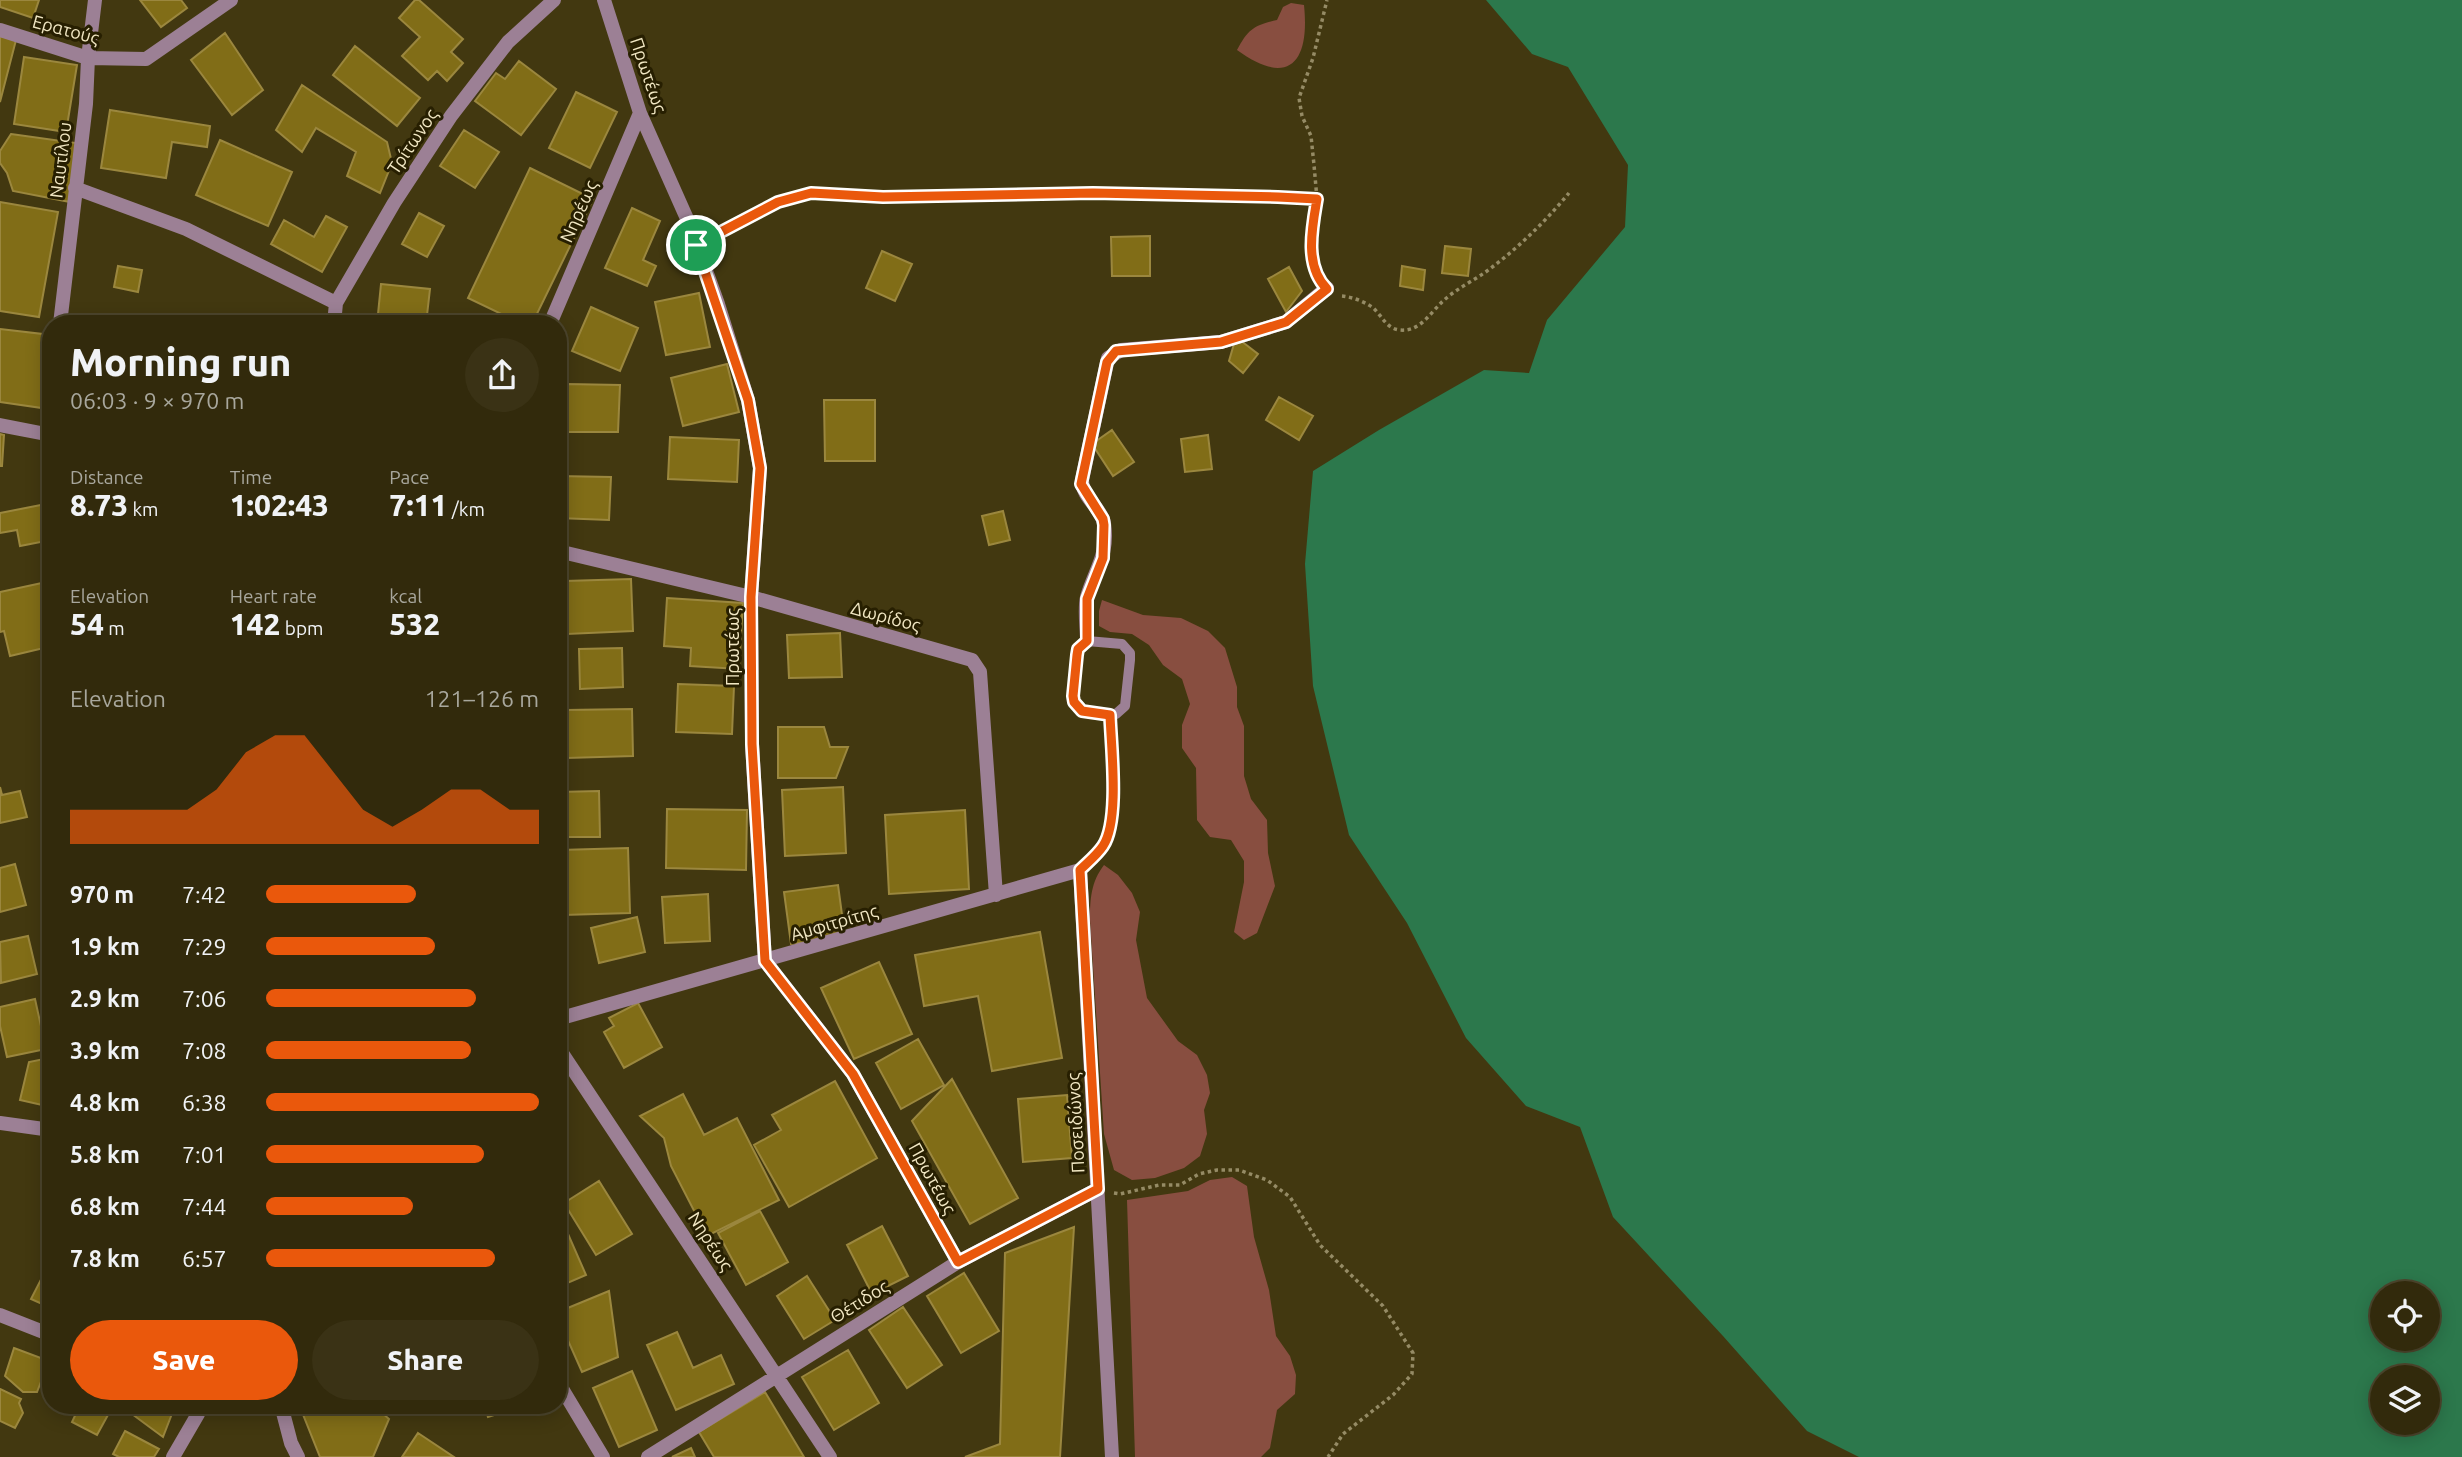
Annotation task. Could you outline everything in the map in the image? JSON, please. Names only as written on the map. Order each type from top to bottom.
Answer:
[{"type":"street","name":"Ναυτίλου","points":[[61,315],[86,104],[95,0]]},
{"type":"street","name":"Ερατούς","points":[[0,30],[88,58],[150,58],[231,0]]},
{"type":"street","name":"Τρίτωνος","points":[[335,315],[336,303],[394,203],[451,117],[508,42],[554,0]]},
{"type":"street","name":"Πρωτέως","points":[[604,0],[640,113],[696,245],[748,400],[760,468],[751,597],[752,744],[765,961],[853,1074],[958,1262]]},
{"type":"street","name":"Νηρέως","points":[[554,315],[640,113]]},
{"type":"street","points":[[75,188],[186,229],[336,303]]},
{"type":"street","points":[[1087,641],[1087,599],[1103,558],[1104,525],[1081,484],[1108,358],[1121,350],[1221,342],[1286,322],[1327,289]]},
{"type":"street","points":[[0,425],[42,434]]},
{"type":"street","name":"Δωρίδος","points":[[567,553],[751,597],[968,658],[976,663],[979,672],[996,895]]},
{"type":"street","name":"Αμφιτρίτης","points":[[567,1016],[1080,870]]},
{"type":"street","name":"Ποσειδώνος","points":[[1080,870],[1112,1457]]},
{"type":"street","name":"Νηρέως","points":[[567,1060],[830,1457]]},
{"type":"street","points":[[0,1123],[42,1129]]},
{"type":"street","name":"Θέτιδος","points":[[648,1457],[958,1262],[1098,1189]]},
{"type":"street","points":[[0,1315],[42,1331]]},
{"type":"street","points":[[567,1397],[603,1457]]},
{"type":"street","points":[[173,1457],[198,1414]]},
{"type":"street","points":[[283,1414],[291,1443],[298,1457]]},
{"type":"lane","points":[[1087,641],[1116,642],[1122,644],[1130,653],[1125,706],[1122,711],[1110,715],[1082,711],[1074,702],[1078,649],[1087,641]]},
{"type":"lane","points":[[1080,870],[1102,846],[1108,835],[1112,814],[1110,715]]},
{"type":"path","points":[[1327,0],[1313,58],[1299,98],[1311,136],[1317,199],[1312,229],[1312,256],[1317,279],[1333,294],[1353,298],[1373,307],[1386,323],[1396,330],[1408,330],[1426,321],[1442,302],[1487,271],[1527,237],[1553,213],[1569,193]]},
{"type":"path","points":[[696,245],[778,202],[811,193],[883,197],[973,197],[1093,193],[1317,199]]},
{"type":"path","points":[[1098,1189],[1120,1194],[1159,1185],[1180,1185],[1199,1174],[1217,1170],[1239,1170],[1267,1180],[1290,1197],[1320,1245],[1383,1307],[1413,1353],[1412,1374],[1393,1395],[1343,1434],[1328,1457]]},
{"type":"shaded area","points":[[1486,0],[2462,0],[2462,1457],[1859,1457],[1807,1431],[1613,1217],[1580,1127],[1526,1106],[1466,1038],[1407,923],[1349,835],[1313,686],[1305,564],[1313,471],[1484,370],[1529,373],[1547,320],[1625,227],[1628,165],[1568,67],[1532,54]]},
{"type":"shaded area","points":[[1291,3],[1304,5],[1305,25],[1299,54],[1292,63],[1283,67],[1270,67],[1237,50],[1252,29],[1277,20],[1283,7]]},
{"type":"shaded area","points":[[1102,600],[1143,615],[1181,618],[1208,631],[1225,648],[1237,687],[1237,707],[1244,726],[1244,776],[1251,799],[1267,820],[1268,853],[1275,886],[1257,933],[1244,940],[1234,932],[1244,882],[1244,861],[1231,840],[1210,837],[1197,820],[1196,768],[1182,748],[1182,725],[1190,704],[1182,679],[1163,665],[1149,645],[1132,634],[1110,632],[1099,626]]},
{"type":"shaded area","points":[[1104,865],[1118,875],[1132,893],[1140,912],[1136,940],[1147,998],[1178,1041],[1197,1055],[1207,1075],[1210,1093],[1204,1110],[1207,1134],[1200,1156],[1184,1168],[1155,1178],[1132,1180],[1114,1170],[1104,1134],[1090,905],[1096,878]]},
{"type":"shaded area","points":[[1232,1177],[1247,1186],[1254,1237],[1269,1290],[1276,1336],[1290,1356],[1296,1375],[1295,1394],[1277,1410],[1270,1448],[1261,1457],[1135,1457],[1127,1200],[1188,1191],[1210,1180]]},
{"type":"building","points":[[0,0],[39,0],[33,18],[0,7]]},
{"type":"building","points":[[140,0],[181,0],[187,8],[161,27]]},
{"type":"building","points":[[415,0],[419,0],[463,39],[451,52],[463,63],[447,81],[437,71],[428,80],[402,56],[420,37],[399,18]]},
{"type":"building","points":[[225,33],[263,90],[232,115],[191,60]]},
{"type":"building","points":[[0,36],[16,40],[0,102]]},
{"type":"building","points":[[355,46],[420,98],[397,126],[333,75]]},
{"type":"building","points":[[24,57],[77,65],[66,132],[14,124]]},
{"type":"building","points":[[519,61],[556,89],[521,135],[475,101],[496,73],[505,79]]},
{"type":"building","points":[[302,85],[387,142],[392,163],[380,193],[347,176],[356,152],[316,128],[302,152],[276,130]]},
{"type":"building","points":[[576,92],[617,112],[590,168],[549,148]]},
{"type":"building","points":[[110,110],[210,126],[207,147],[172,142],[166,178],[101,168]]},
{"type":"building","points":[[464,130],[499,152],[475,188],[440,166]]},
{"type":"building","points":[[11,134],[76,143],[70,202],[13,191],[7,173],[0,163],[0,151]]},
{"type":"building","points":[[220,140],[292,172],[268,226],[196,195]]},
{"type":"building","points":[[530,168],[593,199],[536,315],[503,315],[468,298]]},
{"type":"building","points":[[0,202],[58,212],[39,317],[0,311]]},
{"type":"building","points":[[632,208],[660,221],[643,260],[656,266],[647,286],[605,268]]},
{"type":"building","points":[[419,213],[444,226],[427,257],[402,244]]},
{"type":"building","points":[[326,216],[347,227],[322,272],[271,244],[284,220],[314,237]]},
{"type":"building","points":[[1150,236],[1150,276],[1112,276],[1111,237]]},
{"type":"building","points":[[1445,246],[1471,249],[1468,276],[1442,273]]},
{"type":"building","points":[[882,251],[912,264],[895,301],[866,288]]},
{"type":"building","points":[[118,266],[142,270],[138,292],[114,287]]},
{"type":"building","points":[[1402,266],[1425,270],[1423,290],[1400,286]]},
{"type":"building","points":[[1289,267],[1302,291],[1286,312],[1268,279]]},
{"type":"building","points":[[381,284],[430,289],[427,315],[378,315]]},
{"type":"building","points":[[699,293],[710,347],[666,355],[655,302]]},
{"type":"building","points":[[591,307],[638,328],[620,371],[572,351]]},
{"type":"building","points":[[0,329],[42,334],[42,408],[0,402]]},
{"type":"building","points":[[1236,337],[1258,354],[1243,373],[1229,361]]},
{"type":"building","points":[[727,364],[739,412],[683,426],[671,378]]},
{"type":"building","points":[[567,384],[620,385],[618,432],[568,432]]},
{"type":"building","points":[[1279,397],[1313,416],[1299,440],[1266,420]]},
{"type":"building","points":[[824,400],[875,400],[875,461],[825,461]]},
{"type":"building","points":[[1112,430],[1134,462],[1113,476],[1092,444]]},
{"type":"building","points":[[0,434],[4,435],[2,466],[0,466]]},
{"type":"building","points":[[1208,435],[1212,469],[1185,472],[1181,439]]},
{"type":"building","points":[[670,437],[739,440],[737,482],[668,479]]},
{"type":"building","points":[[567,476],[611,477],[609,520],[567,518]]},
{"type":"building","points":[[42,505],[42,542],[20,546],[17,530],[0,533],[0,513]]},
{"type":"building","points":[[1003,511],[1010,540],[989,545],[982,516]]},
{"type":"building","points":[[631,579],[633,631],[567,634],[567,581]]},
{"type":"building","points":[[42,583],[42,648],[10,656],[4,631],[0,632],[0,592]]},
{"type":"building","points":[[667,598],[743,603],[739,669],[690,666],[691,648],[664,646]]},
{"type":"building","points":[[840,633],[842,677],[789,678],[787,635]]},
{"type":"building","points":[[622,648],[623,687],[580,689],[579,649]]},
{"type":"building","points":[[678,684],[734,686],[732,734],[676,732]]},
{"type":"building","points":[[632,709],[633,756],[567,758],[567,710]]},
{"type":"building","points":[[778,727],[824,727],[830,747],[848,747],[836,778],[778,778]]},
{"type":"building","points":[[0,787],[2,795],[20,791],[27,817],[0,823]]},
{"type":"building","points":[[843,787],[846,853],[785,856],[782,790]]},
{"type":"building","points":[[599,791],[600,837],[567,837],[567,792]]},
{"type":"building","points":[[667,809],[747,810],[746,870],[666,868]]},
{"type":"building","points":[[965,810],[969,889],[889,894],[885,815]]},
{"type":"building","points":[[628,848],[630,913],[567,915],[567,850]]},
{"type":"building","points":[[15,864],[26,905],[0,912],[0,868]]},
{"type":"building","points":[[838,885],[845,937],[791,944],[784,892]]},
{"type":"building","points":[[708,894],[710,941],[665,943],[662,897]]},
{"type":"building","points":[[637,917],[645,952],[599,963],[591,928]]},
{"type":"building","points":[[1040,932],[1062,1058],[992,1071],[978,996],[924,1006],[915,955]]},
{"type":"building","points":[[28,936],[37,974],[1,983],[0,942]]},
{"type":"building","points":[[879,962],[912,1034],[854,1059],[821,988]]},
{"type":"building","points":[[35,999],[42,1031],[42,1050],[7,1057],[0,1026],[0,1007]]},
{"type":"building","points":[[638,1003],[662,1047],[624,1068],[604,1032],[614,1026],[609,1018]]},
{"type":"building","points":[[918,1039],[944,1085],[901,1109],[876,1063]]},
{"type":"building","points":[[42,1059],[42,1105],[20,1100],[29,1062]]},
{"type":"building","points":[[952,1079],[1018,1198],[970,1224],[912,1121]]},
{"type":"building","points":[[835,1081],[877,1158],[789,1207],[754,1145],[781,1130],[772,1115]]},
{"type":"building","points":[[683,1094],[704,1135],[737,1118],[779,1200],[707,1236],[671,1166],[664,1138],[640,1116]]},
{"type":"building","points":[[1067,1095],[1072,1158],[1023,1162],[1018,1099]]},
{"type":"building","points":[[599,1181],[632,1234],[596,1255],[567,1208],[567,1201]]},
{"type":"building","points":[[760,1211],[788,1262],[746,1285],[718,1233]]},
{"type":"building","points":[[882,1226],[908,1276],[872,1294],[847,1245]]},
{"type":"building","points":[[1074,1227],[1060,1457],[965,1457],[1000,1444],[1005,1253]]},
{"type":"building","points":[[567,1232],[586,1275],[567,1283]]},
{"type":"building","points":[[964,1273],[999,1331],[961,1353],[927,1296]]},
{"type":"building","points":[[807,1276],[835,1320],[804,1339],[777,1296]]},
{"type":"building","points":[[42,1278],[42,1304],[31,1299]]},
{"type":"building","points":[[609,1291],[618,1357],[582,1372],[567,1338],[567,1308]]},
{"type":"building","points":[[903,1307],[942,1365],[907,1388],[869,1330]]},
{"type":"building","points":[[677,1332],[693,1368],[721,1355],[734,1384],[676,1410],[647,1345]]},
{"type":"building","points":[[14,1348],[42,1358],[42,1379],[37,1392],[23,1392],[5,1376]]},
{"type":"building","points":[[848,1350],[879,1403],[834,1430],[802,1377]]},
{"type":"building","points":[[632,1371],[657,1430],[619,1447],[593,1388]]},
{"type":"building","points":[[0,1389],[21,1399],[19,1403],[23,1413],[15,1428],[0,1421]]},
{"type":"building","points":[[765,1392],[804,1457],[714,1457],[699,1432]]},
{"type":"building","points":[[76,1414],[108,1414],[97,1435],[72,1422]]},
{"type":"building","points":[[132,1414],[172,1414],[163,1437]]},
{"type":"building","points":[[303,1414],[383,1414],[389,1419],[373,1457],[320,1457]]},
{"type":"building","points":[[125,1431],[159,1449],[154,1457],[119,1457],[113,1454]]},
{"type":"building","points":[[418,1433],[454,1457],[402,1457]]},
{"type":"building","points":[[691,1448],[695,1457],[672,1457]]},
{"type":"route","points":[[811,193],[883,197],[973,197],[1093,193],[1317,199],[1312,229],[1312,256],[1317,279],[1327,289],[1286,322],[1221,342],[1121,350],[1108,358],[1081,484],[1084,493],[1103,519],[1104,555],[1087,599],[1087,641],[1078,649],[1073,696],[1077,707],[1082,711],[1110,715],[1112,814],[1108,835],[1102,846],[1080,870],[1098,1189],[958,1262],[853,1074],[765,961],[752,744],[751,597],[760,468],[748,400],[696,245],[778,202],[811,193]]}]
